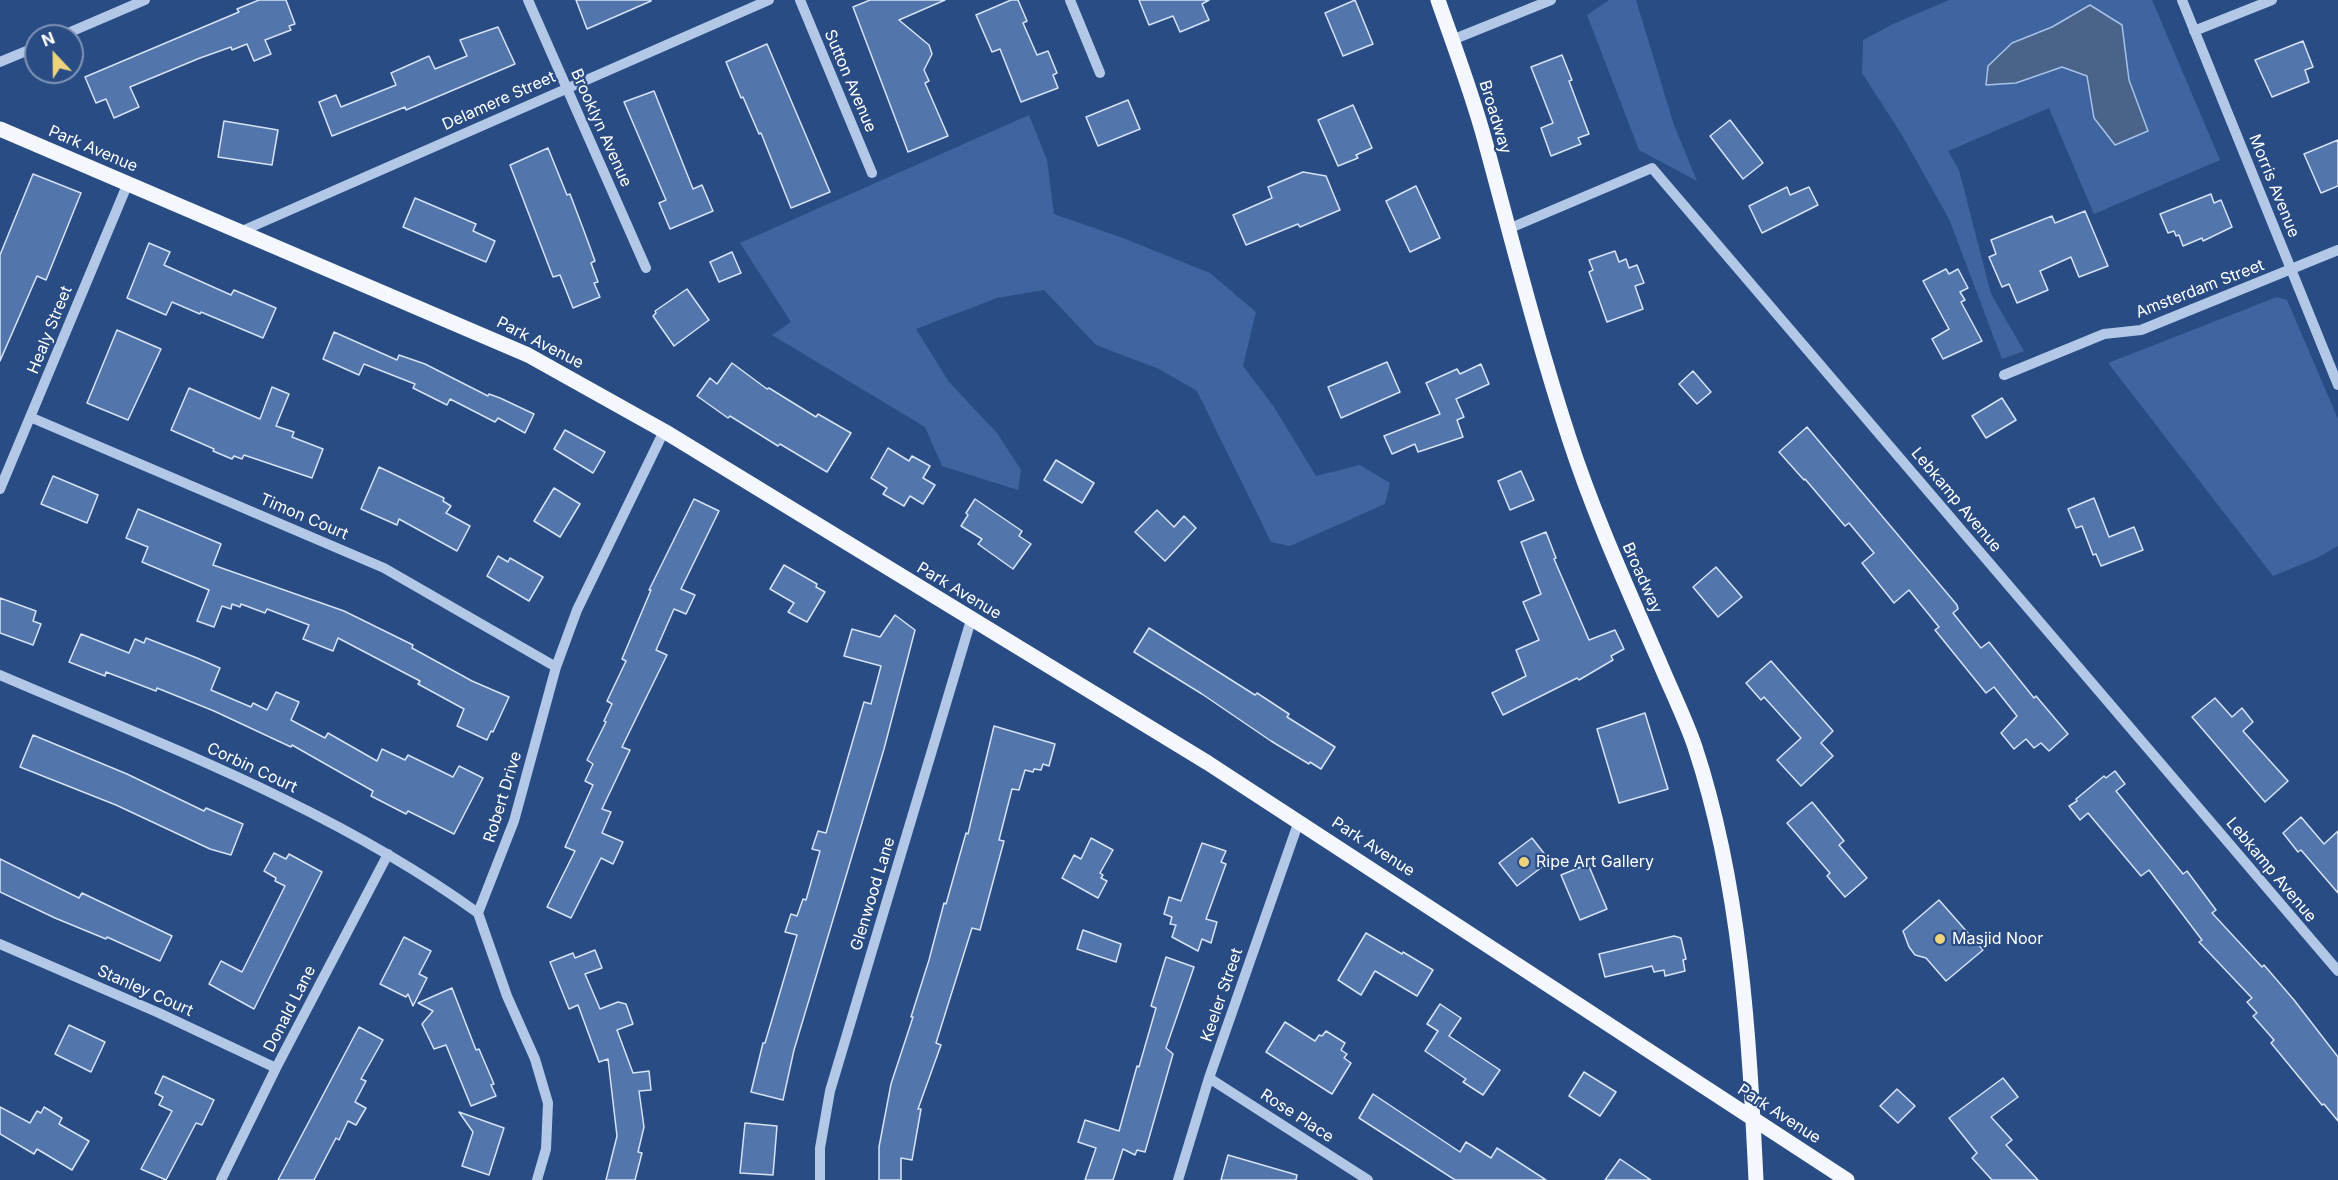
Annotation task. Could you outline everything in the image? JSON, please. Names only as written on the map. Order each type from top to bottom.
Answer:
[{"type":"main road","name":"Broadway","points":[[1438,0],[1484,138],[1554,392],[1587,491],[1610,551],[1694,743],[1706,783],[1729,887],[1741,963],[1756,1180]]},
{"type":"main road","name":"Park Avenue","points":[[0,129],[528,355],[664,431],[1208,763],[1847,1180]]},
{"type":"street","points":[[84,26],[145,0]]},
{"type":"street","name":"Brooklyn Avenue","points":[[528,0],[646,268]]},
{"type":"street","name":"Delamere Street","points":[[242,231],[566,87],[769,0]]},
{"type":"street","name":"Sutton Avenue","points":[[800,0],[872,173]]},
{"type":"street","points":[[1070,0],[1100,73]]},
{"type":"street","points":[[1452,40],[1551,0]]},
{"type":"street","name":"Morris Avenue","points":[[2182,0],[2338,385]]},
{"type":"street","points":[[2194,31],[2272,0]]},
{"type":"street","points":[[0,62],[24,52]]},
{"type":"street","name":"Lebkamp Avenue","points":[[1508,229],[1652,168],[2338,971]]},
{"type":"street","name":"Healy Street","points":[[0,489],[128,183]]},
{"type":"street","name":"Amsterdam Street","points":[[2004,375],[2104,334],[2140,330],[2338,250]]},
{"type":"street","name":"Timon Court","points":[[30,417],[384,568],[556,667]]},
{"type":"street","name":"Robert Drive","points":[[478,913],[514,821],[556,667],[577,610],[664,431]]},
{"type":"street","name":"Glenwood Lane","points":[[820,1180],[820,1148],[830,1091],[971,620]]},
{"type":"street","name":"Corbin Court","points":[[0,675],[266,789],[388,854],[439,885],[478,913]]},
{"type":"street","name":"Keeler Street","points":[[1178,1180],[1209,1078],[1299,821]]},
{"type":"street","name":"Donald Lane","points":[[221,1180],[276,1068],[388,854]]},
{"type":"street","points":[[478,913],[507,996],[535,1059],[548,1103],[546,1149],[537,1180]]},
{"type":"street","name":"Stanley Court","points":[[0,944],[159,1012],[276,1068]]},
{"type":"street","name":"Rose Place","points":[[1209,1078],[1368,1180]]},
{"type":"shaded area","points":[[1609,0],[1636,0],[1674,125],[1697,181],[1639,150],[1587,15]]},
{"type":"shaded area","points":[[1949,0],[2152,0],[2220,160],[2094,214],[2049,108],[1948,151],[1959,170],[1991,294],[2024,351],[2002,359],[1949,219],[1902,135],[1862,73],[1863,40],[1893,24]]},
{"type":"shaded area","points":[[2090,5],[2122,25],[2129,80],[2148,131],[2115,145],[2094,118],[2087,76],[2062,67],[2016,83],[1986,85],[1988,66],[2012,43],[2052,27]]},
{"type":"shaded area","points":[[1029,115],[1047,160],[1054,214],[1123,238],[1210,273],[1256,312],[1243,366],[1274,407],[1316,476],[1360,465],[1390,483],[1385,504],[1290,546],[1271,542],[1197,391],[1159,369],[1096,345],[1044,290],[997,298],[916,329],[949,382],[997,433],[1021,470],[1018,490],[942,466],[925,427],[772,335],[791,322],[740,243]]},
{"type":"shaded area","points":[[2277,297],[2287,300],[2338,419],[2338,546],[2317,558],[2273,576],[2108,363]]},
{"type":"building","points":[[259,0],[286,0],[295,24],[289,26],[291,30],[265,40],[271,54],[254,61],[247,44],[200,58],[130,87],[139,107],[114,118],[106,99],[96,103],[85,77],[239,12],[237,9]]},
{"type":"building","points":[[576,0],[651,0],[651,1],[587,29]]},
{"type":"building","points":[[870,0],[945,0],[899,20],[929,45],[932,54],[924,70],[929,81],[925,83],[948,136],[908,152],[853,7]]},
{"type":"building","points":[[1011,0],[1018,0],[1027,21],[1023,23],[1037,55],[1048,51],[1057,73],[1053,75],[1058,88],[1021,102],[1000,49],[992,52],[976,15]]},
{"type":"building","points":[[1139,0],[1209,0],[1202,4],[1209,20],[1180,32],[1173,16],[1149,25]]},
{"type":"building","points":[[1355,0],[1373,44],[1343,56],[1325,13]]},
{"type":"building","points":[[498,27],[515,64],[406,110],[405,107],[332,136],[319,102],[336,95],[341,107],[396,85],[391,73],[429,56],[435,69],[467,56],[460,40]]},
{"type":"building","points":[[2303,41],[2313,67],[2305,70],[2309,82],[2272,97],[2255,60]]},
{"type":"building","points":[[767,44],[830,192],[791,208],[761,133],[759,134],[743,97],[741,98],[726,62]]},
{"type":"building","points":[[1562,55],[1589,134],[1578,138],[1581,144],[1551,156],[1541,128],[1553,123],[1531,67]]},
{"type":"building","points":[[654,91],[693,189],[702,185],[713,211],[670,229],[659,203],[666,200],[624,102]]},
{"type":"building","points":[[1128,100],[1140,129],[1098,146],[1086,117]]},
{"type":"building","points":[[1353,105],[1372,148],[1356,155],[1358,158],[1338,166],[1318,120]]},
{"type":"building","points":[[1730,120],[1763,163],[1743,179],[1710,136]]},
{"type":"building","points":[[224,121],[278,130],[272,165],[218,157]]},
{"type":"building","points":[[2338,140],[2338,186],[2321,193],[2304,154]]},
{"type":"building","points":[[548,148],[567,195],[570,194],[595,261],[591,263],[598,282],[594,283],[600,297],[573,308],[560,275],[553,277],[510,165]]},
{"type":"building","points":[[1303,172],[1326,176],[1340,210],[1300,227],[1298,224],[1246,245],[1233,215],[1272,198],[1268,187]]},
{"type":"building","points":[[33,174],[81,193],[46,280],[37,276],[0,361],[0,255]]},
{"type":"building","points":[[1416,186],[1440,238],[1410,252],[1386,201]]},
{"type":"building","points":[[1787,187],[1790,195],[1809,187],[1818,205],[1762,233],[1749,206]]},
{"type":"building","points":[[2211,194],[2214,203],[2221,200],[2232,227],[2203,241],[2202,238],[2183,246],[2179,235],[2176,236],[2174,231],[2168,233],[2160,214]]},
{"type":"building","points":[[415,198],[476,224],[473,231],[495,241],[486,262],[403,227]]},
{"type":"building","points":[[2085,211],[2108,266],[2079,277],[2071,257],[2040,271],[2048,290],[2017,303],[2009,284],[2002,287],[1989,257],[1996,254],[1991,240],[2052,216],[2055,223]]},
{"type":"building","points":[[149,243],[170,252],[164,265],[231,295],[234,290],[276,308],[263,338],[172,302],[166,315],[127,298]]},
{"type":"building","points":[[1615,251],[1619,262],[1626,259],[1629,268],[1637,265],[1644,283],[1635,286],[1643,309],[1607,322],[1589,272],[1593,270],[1589,260]]},
{"type":"building","points":[[732,252],[741,273],[719,282],[710,262]]},
{"type":"building","points":[[1946,269],[1949,274],[1958,269],[1968,288],[1960,292],[1965,300],[1961,302],[1982,341],[1943,359],[1932,339],[1949,329],[1923,281]]},
{"type":"building","points":[[687,289],[709,320],[674,346],[653,316],[655,311]]},
{"type":"building","points":[[117,330],[161,349],[128,420],[87,403]]},
{"type":"building","points":[[334,332],[397,360],[399,355],[425,364],[488,396],[489,394],[500,398],[534,414],[525,433],[498,418],[495,422],[450,399],[447,405],[413,388],[415,384],[364,364],[359,375],[323,359]]},
{"type":"building","points":[[1387,362],[1400,392],[1341,418],[1328,387]]},
{"type":"building","points":[[732,363],[767,389],[769,388],[816,417],[818,414],[851,433],[827,472],[780,444],[778,446],[730,416],[728,418],[697,396],[710,378],[717,384]]},
{"type":"building","points":[[1481,364],[1489,384],[1456,399],[1464,417],[1457,420],[1463,437],[1418,452],[1415,444],[1392,454],[1384,436],[1440,414],[1426,383],[1457,369],[1460,374]]},
{"type":"building","points":[[1693,371],[1711,392],[1697,404],[1679,384]]},
{"type":"building","points":[[272,387],[289,394],[276,426],[294,432],[292,437],[323,449],[312,478],[244,455],[242,459],[234,456],[232,459],[171,430],[189,388],[260,419]]},
{"type":"building","points":[[2002,398],[2016,420],[1986,438],[1972,416]]},
{"type":"building","points":[[1807,427],[1957,605],[1958,609],[1953,613],[1981,648],[1989,642],[2034,698],[2036,696],[2068,734],[2049,751],[2041,743],[2034,748],[2026,739],[2014,749],[2001,733],[2017,716],[1994,687],[1986,693],[1935,630],[1939,627],[1909,590],[1894,603],[1862,563],[1874,553],[1849,523],[1845,526],[1779,452]]},
{"type":"building","points":[[565,430],[605,452],[593,473],[554,449]]},
{"type":"building","points":[[888,448],[909,461],[912,456],[930,466],[923,478],[935,485],[923,504],[910,496],[904,506],[883,494],[887,488],[871,478]]},
{"type":"building","points":[[1056,460],[1094,483],[1082,503],[1044,480]]},
{"type":"building","points":[[379,467],[444,498],[443,501],[451,506],[446,513],[470,526],[457,551],[399,519],[397,525],[361,509]]},
{"type":"building","points":[[1521,471],[1534,500],[1510,510],[1498,481]]},
{"type":"building","points":[[53,476],[98,495],[87,523],[41,504]]},
{"type":"building","points":[[554,488],[580,504],[560,537],[534,521]]},
{"type":"building","points":[[2094,498],[2109,537],[2134,527],[2143,550],[2101,566],[2096,554],[2093,555],[2082,526],[2076,528],[2068,509]]},
{"type":"building","points":[[694,499],[719,511],[681,589],[695,595],[686,614],[674,609],[656,650],[667,655],[622,747],[630,750],[602,809],[611,812],[602,833],[623,842],[613,864],[601,858],[571,918],[547,907],[575,851],[565,847],[593,785],[585,781],[593,764],[587,760],[606,722],[604,721],[612,704],[607,701],[626,661],[622,659],[651,590],[649,590]]},
{"type":"building","points":[[975,499],[1022,531],[1019,536],[1031,544],[1013,569],[978,544],[982,539],[961,526]]},
{"type":"building","points":[[138,509],[221,544],[213,565],[344,611],[413,645],[412,648],[472,681],[509,697],[493,732],[491,731],[487,740],[457,726],[464,709],[418,684],[420,681],[338,638],[333,651],[303,639],[309,625],[267,609],[265,613],[241,604],[240,607],[232,604],[231,609],[222,606],[214,627],[197,621],[209,590],[142,562],[148,547],[126,538]]},
{"type":"building","points":[[1157,510],[1174,527],[1184,516],[1196,528],[1165,561],[1135,532]]},
{"type":"building","points":[[1546,532],[1556,558],[1554,559],[1589,640],[1615,630],[1624,649],[1611,656],[1613,660],[1579,680],[1577,678],[1503,715],[1492,693],[1526,676],[1516,650],[1539,640],[1523,602],[1541,594],[1521,542]]},
{"type":"building","points":[[498,556],[508,562],[510,558],[543,577],[529,601],[487,576]]},
{"type":"building","points":[[784,565],[817,584],[816,587],[825,592],[807,622],[788,612],[794,603],[770,589]]},
{"type":"building","points":[[1716,567],[1742,597],[1718,617],[1693,587]]},
{"type":"building","points":[[0,598],[36,611],[33,621],[41,624],[33,645],[0,633]]},
{"type":"building","points":[[895,615],[915,630],[884,749],[794,1050],[783,1100],[751,1092],[763,1043],[765,1043],[797,935],[785,932],[791,914],[797,916],[803,899],[806,900],[820,851],[812,849],[818,831],[826,833],[864,702],[871,704],[881,666],[844,656],[852,629],[880,637]]},
{"type":"building","points":[[1149,628],[1255,695],[1257,693],[1289,714],[1287,717],[1335,747],[1321,769],[1271,741],[1202,694],[1134,652]]},
{"type":"building","points":[[81,634],[129,653],[135,639],[144,643],[146,638],[197,658],[220,668],[211,690],[251,707],[253,703],[267,710],[276,692],[299,702],[291,720],[325,738],[328,733],[377,761],[382,749],[405,760],[408,755],[453,777],[459,766],[483,778],[454,834],[371,796],[373,791],[292,745],[291,747],[214,711],[157,688],[156,691],[106,672],[105,676],[69,662]]},
{"type":"building","points":[[1771,661],[1833,731],[1821,743],[1833,756],[1801,786],[1777,760],[1801,738],[1764,697],[1761,700],[1746,683]]},
{"type":"building","points":[[2215,698],[2232,717],[2242,708],[2253,722],[2243,731],[2288,781],[2265,802],[2192,717]]},
{"type":"building","points":[[1645,713],[1668,789],[1619,803],[1597,729]]},
{"type":"building","points":[[994,726],[1055,744],[1049,766],[1043,764],[1041,770],[1034,769],[1033,772],[1025,770],[1019,790],[1012,789],[999,840],[1004,841],[980,930],[972,928],[936,1043],[941,1045],[918,1109],[921,1109],[912,1160],[901,1158],[901,1180],[879,1180],[879,1147],[891,1084],[913,1017],[911,1017],[944,903],[946,904],[966,833],[968,834]]},
{"type":"building","points":[[33,735],[127,774],[204,811],[206,808],[243,824],[231,855],[210,849],[116,805],[20,767]]},
{"type":"building","points":[[2115,771],[2125,784],[2116,791],[2183,874],[2187,871],[2216,910],[2212,913],[2262,967],[2264,965],[2338,1057],[2338,1121],[2271,1043],[2274,1040],[2253,1016],[2257,1013],[2247,1002],[2252,998],[2199,942],[2202,940],[2149,870],[2141,876],[2088,813],[2080,820],[2069,806],[2104,776],[2106,778]]},
{"type":"building","points":[[1812,802],[1844,841],[1839,845],[1867,878],[1845,897],[1827,876],[1830,873],[1787,823]]},
{"type":"building","points":[[2301,817],[2324,844],[2338,831],[2338,893],[2283,833]]},
{"type":"building","points":[[1091,838],[1113,850],[1100,873],[1103,875],[1101,878],[1107,881],[1098,898],[1062,878],[1074,855],[1081,859]]},
{"type":"building","name":"Ripe Art Gallery","points":[[1532,838],[1550,861],[1517,886],[1499,863]]},
{"type":"building","points":[[1202,843],[1226,851],[1221,862],[1226,864],[1206,919],[1217,922],[1211,943],[1202,939],[1198,951],[1172,937],[1176,925],[1170,924],[1172,917],[1164,914],[1169,897],[1181,901]]},
{"type":"building","points":[[274,853],[286,859],[289,854],[322,872],[254,1009],[209,984],[221,961],[242,972],[285,886],[264,871]]},
{"type":"building","points":[[0,859],[79,898],[82,893],[172,936],[160,961],[107,937],[106,939],[55,918],[0,892]]},
{"type":"building","points":[[1588,864],[1607,909],[1580,920],[1561,875]]},
{"type":"building","name":"Masjid Noor","points":[[1939,900],[1983,950],[1946,981],[1926,958],[1915,955],[1903,931]]},
{"type":"building","points":[[1083,930],[1121,944],[1116,962],[1077,949]]},
{"type":"building","points":[[1366,933],[1433,970],[1417,996],[1375,971],[1361,995],[1338,980]]},
{"type":"building","points":[[1674,936],[1681,938],[1686,959],[1683,960],[1685,971],[1665,976],[1664,970],[1654,972],[1652,966],[1605,977],[1599,954]]},
{"type":"building","points":[[404,937],[431,951],[419,974],[427,978],[413,1006],[408,994],[406,997],[380,984]]},
{"type":"building","points":[[595,950],[602,968],[585,974],[600,1009],[618,1002],[626,1004],[633,1024],[617,1030],[633,1073],[649,1071],[651,1090],[639,1091],[644,1127],[638,1152],[642,1153],[635,1180],[606,1180],[617,1136],[608,1059],[599,1062],[578,1005],[569,1009],[550,962],[573,953],[575,958]]},
{"type":"building","points":[[1166,957],[1194,967],[1166,1048],[1173,1054],[1145,1152],[1137,1150],[1135,1155],[1123,1149],[1113,1180],[1085,1180],[1096,1148],[1078,1142],[1085,1120],[1119,1131],[1156,1008],[1151,1006]]},
{"type":"building","points":[[452,988],[476,1050],[479,1049],[494,1084],[491,1085],[496,1096],[471,1106],[446,1045],[434,1049],[422,1024],[433,1011],[418,1003]]},
{"type":"building","points":[[1440,1004],[1461,1018],[1449,1036],[1500,1070],[1483,1095],[1463,1082],[1466,1079],[1425,1051],[1438,1031],[1427,1024]]},
{"type":"building","points":[[1285,1022],[1315,1041],[1326,1031],[1345,1043],[1341,1050],[1347,1054],[1344,1058],[1351,1063],[1332,1094],[1266,1052]]},
{"type":"building","points":[[69,1025],[105,1042],[91,1072],[55,1054]]},
{"type":"building","points":[[359,1027],[383,1040],[361,1079],[366,1081],[355,1102],[366,1108],[356,1125],[348,1121],[339,1140],[336,1138],[314,1180],[278,1180]]},
{"type":"building","points":[[1584,1072],[1616,1092],[1600,1116],[1569,1096]]},
{"type":"building","points":[[163,1076],[214,1100],[202,1125],[196,1123],[166,1180],[141,1169],[172,1111],[159,1105],[163,1097],[155,1093]]},
{"type":"building","points":[[2003,1078],[2018,1097],[1991,1117],[2012,1140],[2006,1145],[2038,1180],[1992,1180],[1972,1158],[1977,1153],[1949,1118]]},
{"type":"building","points":[[1897,1089],[1915,1106],[1898,1123],[1880,1106]]},
{"type":"building","points":[[1373,1094],[1460,1152],[1466,1142],[1491,1158],[1497,1148],[1546,1180],[1455,1180],[1359,1118]]},
{"type":"building","points":[[0,1107],[30,1123],[37,1111],[41,1113],[44,1107],[62,1118],[59,1124],[89,1141],[72,1170],[37,1149],[34,1154],[0,1134]]},
{"type":"building","points":[[459,1112],[504,1128],[489,1175],[462,1166],[473,1132]]},
{"type":"building","points":[[745,1123],[777,1126],[773,1175],[740,1173]]},
{"type":"building","points":[[1228,1155],[1297,1175],[1296,1180],[1221,1180]]},
{"type":"building","points":[[1620,1159],[1651,1180],[1605,1180]]},
{"type":"place","name":"Ripe Art Gallery","points":[[1524,862]]},
{"type":"place","name":"Masjid Noor","points":[[1940,939]]}]
